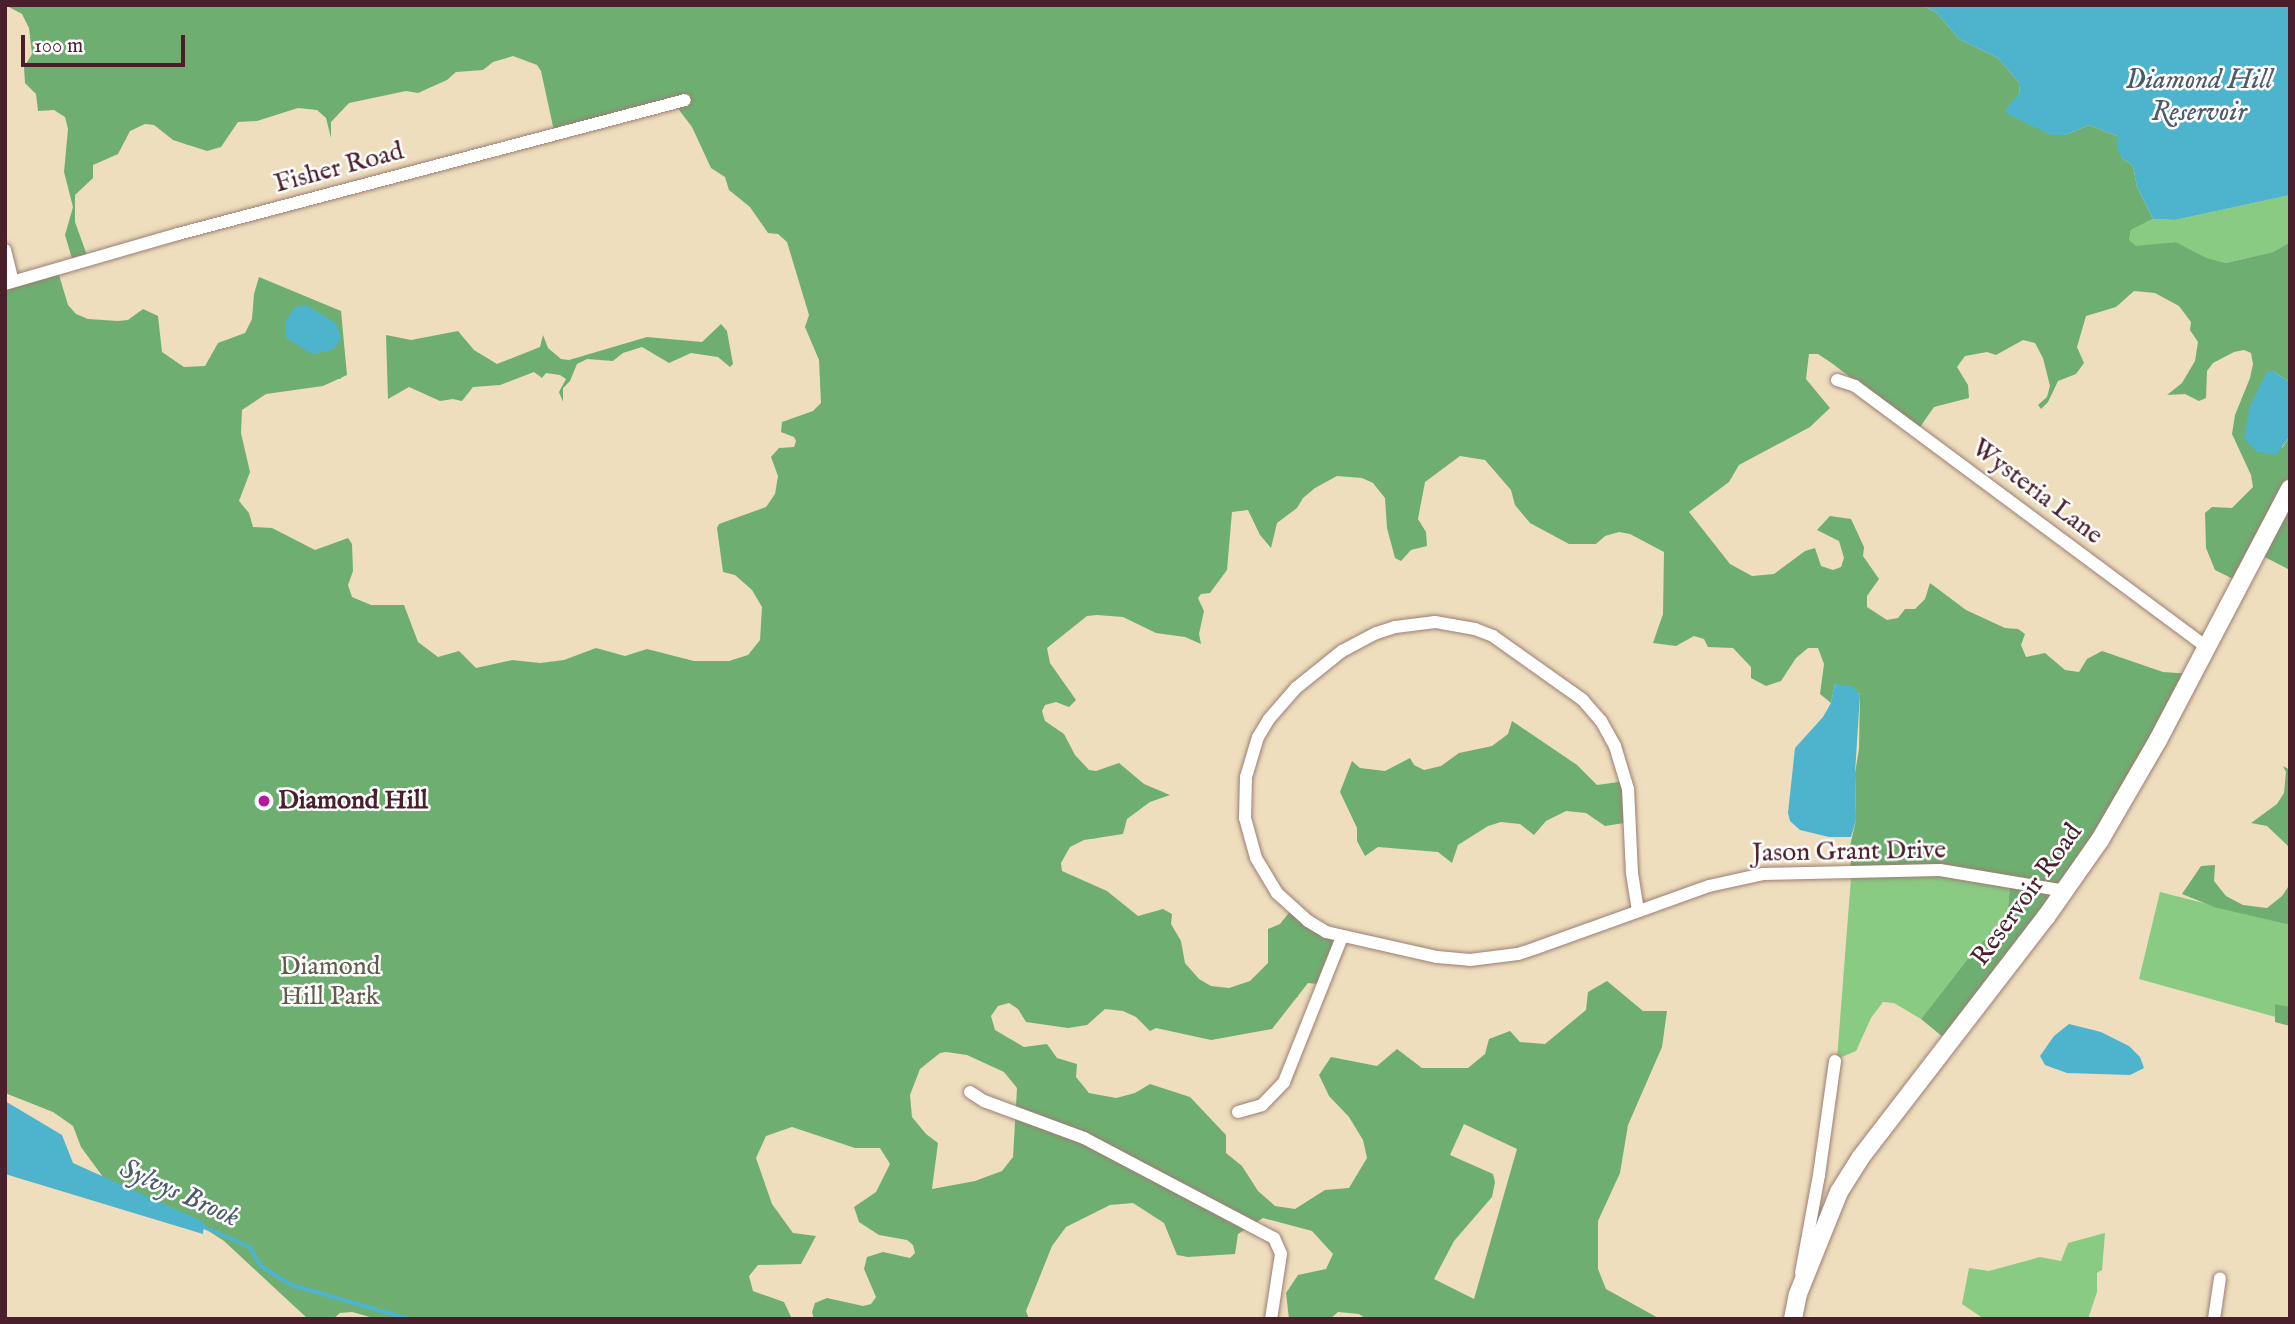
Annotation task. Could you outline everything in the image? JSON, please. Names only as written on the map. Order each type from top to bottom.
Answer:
[{"type":"street","name":"Fisher Road","points":[[9,283],[254,213],[685,100]]},
{"type":"street","points":[[5,250],[9,283]]},
{"type":"street","name":"Wysteria Lane","points":[[1837,380],[1855,386],[2207,647]]},
{"type":"street","name":"Reservoir Road","points":[[1793,1319],[1798,1294],[1822,1228],[1861,1157],[2065,891],[2106,829],[2207,647],[2290,489]]},
{"type":"street","name":"Jason Grant Drive","points":[[1638,911],[1632,873],[1628,789],[1621,760],[1601,721],[1583,700],[1493,636],[1455,624],[1415,623],[1395,626],[1358,642],[1326,662],[1296,688],[1263,728],[1246,776],[1247,828],[1265,877],[1300,915],[1342,937],[1454,960],[1486,960],[1518,954],[1727,880],[1782,872],[1940,870],[2065,891]]},
{"type":"street","points":[[1238,1112],[1262,1105],[1284,1082],[1342,937]]},
{"type":"street","points":[[1798,1294],[1835,1061]]},
{"type":"street","points":[[970,1092],[984,1101],[1084,1138],[1274,1238],[1281,1254],[1271,1319]]},
{"type":"street","points":[[2214,1319],[2220,1278]]},
{"type":"green space","name":"Diamond Hill Park","points":[[5,5],[1921,5],[1936,12],[1959,39],[1998,58],[2020,84],[2019,94],[2011,105],[2065,135],[2089,125],[2117,136],[2122,158],[2133,166],[2137,187],[2153,219],[2131,230],[2129,240],[2136,246],[2176,242],[2207,258],[2226,263],[2273,252],[2290,242],[2290,382],[2273,371],[2282,448],[2290,436],[2290,570],[2257,553],[2239,582],[2215,570],[2206,548],[2205,513],[2212,507],[2232,508],[2253,487],[2251,475],[2232,434],[2235,415],[2250,378],[2253,364],[2251,353],[2244,350],[2234,352],[2213,363],[2207,371],[2206,398],[2199,401],[2185,394],[2167,395],[2182,383],[2195,361],[2198,342],[2190,330],[2191,322],[2179,306],[2155,293],[2134,291],[2116,307],[2086,316],[2077,347],[2084,363],[2076,374],[2058,381],[2048,402],[2041,409],[2038,405],[2047,397],[2050,386],[2043,358],[2035,343],[2023,340],[1996,355],[1987,352],[1965,356],[1957,367],[1968,385],[1969,398],[1934,407],[1918,430],[1833,364],[1818,354],[1809,354],[1806,379],[1830,408],[1810,427],[1739,465],[1729,482],[1689,512],[1730,564],[1752,576],[1774,574],[1805,551],[1815,548],[1821,566],[1833,570],[1841,567],[1844,558],[1839,541],[1817,530],[1830,516],[1851,519],[1864,547],[1863,556],[1879,579],[1867,596],[1867,607],[1887,620],[1898,618],[1905,609],[1915,609],[1925,599],[1930,583],[1966,610],[2025,634],[2021,645],[2026,657],[2045,653],[2065,670],[2079,672],[2087,659],[2102,651],[2163,672],[2192,674],[2133,781],[1949,1042],[1921,1019],[1973,952],[2007,916],[2010,887],[1939,870],[1851,873],[1850,846],[1856,820],[1855,773],[1859,749],[1860,694],[1835,684],[1831,703],[1820,694],[1824,664],[1818,648],[1808,648],[1796,658],[1781,681],[1766,686],[1751,678],[1751,667],[1733,648],[1708,647],[1704,639],[1694,636],[1676,646],[1653,643],[1663,614],[1664,552],[1630,534],[1619,532],[1605,536],[1596,544],[1569,544],[1530,523],[1515,505],[1511,490],[1485,460],[1460,456],[1425,482],[1418,519],[1426,532],[1427,546],[1411,550],[1401,561],[1395,558],[1387,528],[1385,498],[1373,483],[1362,478],[1337,476],[1315,488],[1303,498],[1297,508],[1277,523],[1271,548],[1260,535],[1248,510],[1232,512],[1227,570],[1210,593],[1201,594],[1198,598],[1204,611],[1199,634],[1201,644],[1185,637],[1156,633],[1123,617],[1097,615],[1087,616],[1047,648],[1050,663],[1076,700],[1069,707],[1056,702],[1045,705],[1042,711],[1045,721],[1064,734],[1075,755],[1089,770],[1096,771],[1119,763],[1144,784],[1170,795],[1150,802],[1127,819],[1123,834],[1084,840],[1070,847],[1061,863],[1062,871],[1107,891],[1138,916],[1163,909],[1172,914],[1171,924],[1181,941],[1185,963],[1199,979],[1211,986],[1229,988],[1250,981],[1268,963],[1268,929],[1280,924],[1292,909],[1343,939],[1326,985],[1308,983],[1272,1029],[1211,1040],[1156,1028],[1150,1031],[1136,1017],[1123,1011],[1105,1009],[1087,1025],[1068,1028],[1026,1022],[1018,1009],[1009,1003],[998,1006],[991,1016],[995,1030],[1024,1047],[1047,1044],[1057,1058],[1077,1064],[1076,1077],[1089,1093],[1116,1098],[1135,1093],[1150,1084],[1190,1097],[1226,1135],[1226,1153],[1242,1166],[1258,1191],[1275,1206],[1295,1209],[1325,1190],[1349,1188],[1367,1158],[1363,1140],[1349,1117],[1329,1096],[1319,1075],[1331,1057],[1377,1066],[1397,1049],[1422,1068],[1468,1068],[1485,1054],[1489,1039],[1510,1031],[1520,1042],[1545,1044],[1586,1010],[1588,992],[1607,981],[1643,1011],[1667,1011],[1662,1047],[1628,1125],[1620,1173],[1598,1221],[1598,1269],[1606,1289],[1660,1319],[1366,1319],[1359,1314],[1338,1312],[1330,1319],[1289,1319],[1286,1293],[1298,1275],[1326,1269],[1333,1254],[1312,1231],[1263,1218],[1238,1234],[1235,1254],[1188,1257],[1177,1255],[1164,1223],[1133,1203],[1110,1205],[1066,1227],[1052,1246],[1026,1311],[1029,1319],[814,1319],[812,1312],[815,1303],[827,1298],[863,1306],[871,1304],[876,1297],[864,1269],[867,1257],[883,1252],[910,1258],[915,1253],[913,1245],[907,1240],[879,1235],[859,1222],[854,1207],[876,1192],[890,1164],[880,1148],[855,1148],[792,1127],[766,1136],[756,1158],[772,1204],[793,1233],[816,1236],[801,1264],[758,1265],[749,1276],[753,1291],[784,1302],[792,1319],[377,1319],[352,1312],[340,1313],[333,1319],[308,1319],[224,1241],[201,1226],[106,1181],[81,1147],[73,1126],[53,1112],[5,1093],[5,282],[57,268],[68,305],[76,314],[88,319],[118,321],[128,320],[143,309],[158,316],[162,352],[184,367],[205,366],[218,343],[245,333],[252,319],[254,294],[259,277],[341,311],[347,375],[323,386],[266,394],[242,410],[241,433],[250,472],[239,501],[249,513],[253,527],[272,528],[315,550],[348,538],[352,544],[353,571],[348,585],[352,597],[371,605],[404,605],[418,642],[438,657],[459,651],[476,668],[512,660],[540,663],[564,660],[596,648],[625,656],[647,649],[694,661],[729,661],[748,655],[760,640],[762,607],[752,590],[735,575],[723,572],[717,528],[719,524],[766,507],[775,494],[778,476],[771,457],[779,448],[794,447],[796,441],[794,437],[781,432],[782,422],[813,411],[821,403],[819,360],[805,327],[809,315],[787,242],[778,234],[768,233],[750,207],[729,190],[725,177],[711,168],[692,127],[673,102],[554,131],[541,71],[537,65],[513,56],[493,62],[483,70],[456,72],[447,80],[418,93],[406,91],[349,103],[331,122],[331,138],[326,118],[317,110],[298,108],[257,121],[238,122],[221,147],[207,151],[173,140],[154,125],[145,124],[130,131],[118,154],[93,165],[93,178],[75,195],[75,222],[88,258],[73,262],[65,235],[73,207],[64,172],[68,129],[65,117],[54,110],[38,111],[36,94],[25,83],[24,67],[32,54],[29,28],[22,14]],"holes":[[[940,1053],[967,1055],[1004,1072],[1017,1088],[1013,1157],[1002,1171],[975,1181],[932,1189],[938,1143],[926,1134],[912,1117],[910,1095],[920,1069]],[[1464,1124],[1517,1149],[1474,1299],[1434,1279],[1454,1241],[1492,1197],[1495,1182],[1493,1174],[1450,1155]]]},
{"type":"green space","points":[[2290,195],[2290,242],[2273,252],[2226,263],[2207,258],[2176,242],[2136,247],[2129,240],[2131,230],[2153,219],[2175,220]]},
{"type":"green space","points":[[721,324],[727,331],[733,364],[730,367],[718,357],[691,353],[669,363],[642,347],[623,353],[613,361],[587,359],[577,364],[570,381],[563,388],[563,402],[559,392],[566,379],[560,375],[546,373],[542,378],[534,372],[500,385],[473,387],[462,401],[440,401],[409,387],[388,399],[386,335],[411,340],[458,331],[474,350],[497,364],[540,347],[543,335],[548,348],[561,359],[569,360],[647,337],[702,342]]},
{"type":"green space","points":[[1512,721],[1577,765],[1597,785],[1626,781],[1631,822],[1605,826],[1586,813],[1566,811],[1546,821],[1534,835],[1520,824],[1501,822],[1488,826],[1458,845],[1452,863],[1438,852],[1378,847],[1365,856],[1357,841],[1357,828],[1340,792],[1352,761],[1360,768],[1385,771],[1410,758],[1414,765],[1424,770],[1441,766],[1459,753],[1492,746],[1508,734]]},
{"type":"green space","points":[[2283,766],[2290,770],[2290,848],[2267,826],[2251,823],[2277,804],[2284,793],[2286,772]]},
{"type":"green space","points":[[2215,865],[2214,881],[2226,896],[2243,905],[2267,908],[2282,896],[2290,884],[2290,925],[2214,907],[2182,894],[2201,866]]},
{"type":"green space","points":[[1915,870],[2010,887],[2007,916],[1973,952],[1921,1019],[1894,1003],[1883,1002],[1871,1018],[1856,1051],[1837,1059],[1851,878]]},
{"type":"green space","points":[[2160,892],[2290,925],[2290,1021],[2139,979]]},
{"type":"green space","points":[[2275,1004],[2290,1007],[2290,1026],[2275,1022]]},
{"type":"green space","points":[[2105,1233],[2102,1270],[2097,1273],[2097,1292],[2088,1319],[1984,1319],[1962,1304],[1969,1268],[1989,1271],[2040,1257],[2061,1261],[2068,1243]]},
{"type":"water","name":"Diamond Hill Reservoir","points":[[1921,5],[2290,5],[2290,195],[2175,220],[2153,219],[2137,187],[2133,166],[2122,158],[2117,149],[2117,136],[2089,125],[2065,135],[2051,135],[2007,114],[2005,109],[2019,94],[2020,84],[1998,58],[1959,39],[1936,12]]},
{"type":"water","points":[[306,305],[336,323],[341,339],[333,350],[312,354],[286,338],[285,322],[295,307]]},
{"type":"water","points":[[2273,371],[2290,382],[2290,436],[2276,455],[2257,452],[2244,438],[2250,406],[2267,372]]},
{"type":"water","points":[[1835,684],[1852,686],[1860,695],[1855,773],[1856,820],[1851,837],[1829,837],[1800,830],[1790,821],[1788,813],[1795,748],[1823,717],[1831,703]]},
{"type":"water","points":[[2069,1024],[2101,1032],[2129,1046],[2140,1057],[2144,1068],[2130,1075],[2067,1073],[2045,1065],[2040,1056],[2054,1036]]},
{"type":"water","name":"Sylvys Brook","points":[[5,1101],[62,1135],[73,1163],[204,1222],[203,1234],[5,1174]]},
{"type":"waterway","name":"Sylvys Brook","points":[[202,1226],[250,1247],[261,1266],[292,1285],[409,1319]]},
{"type":"place","name":"Diamond Hill","points":[[264,801]]}]
